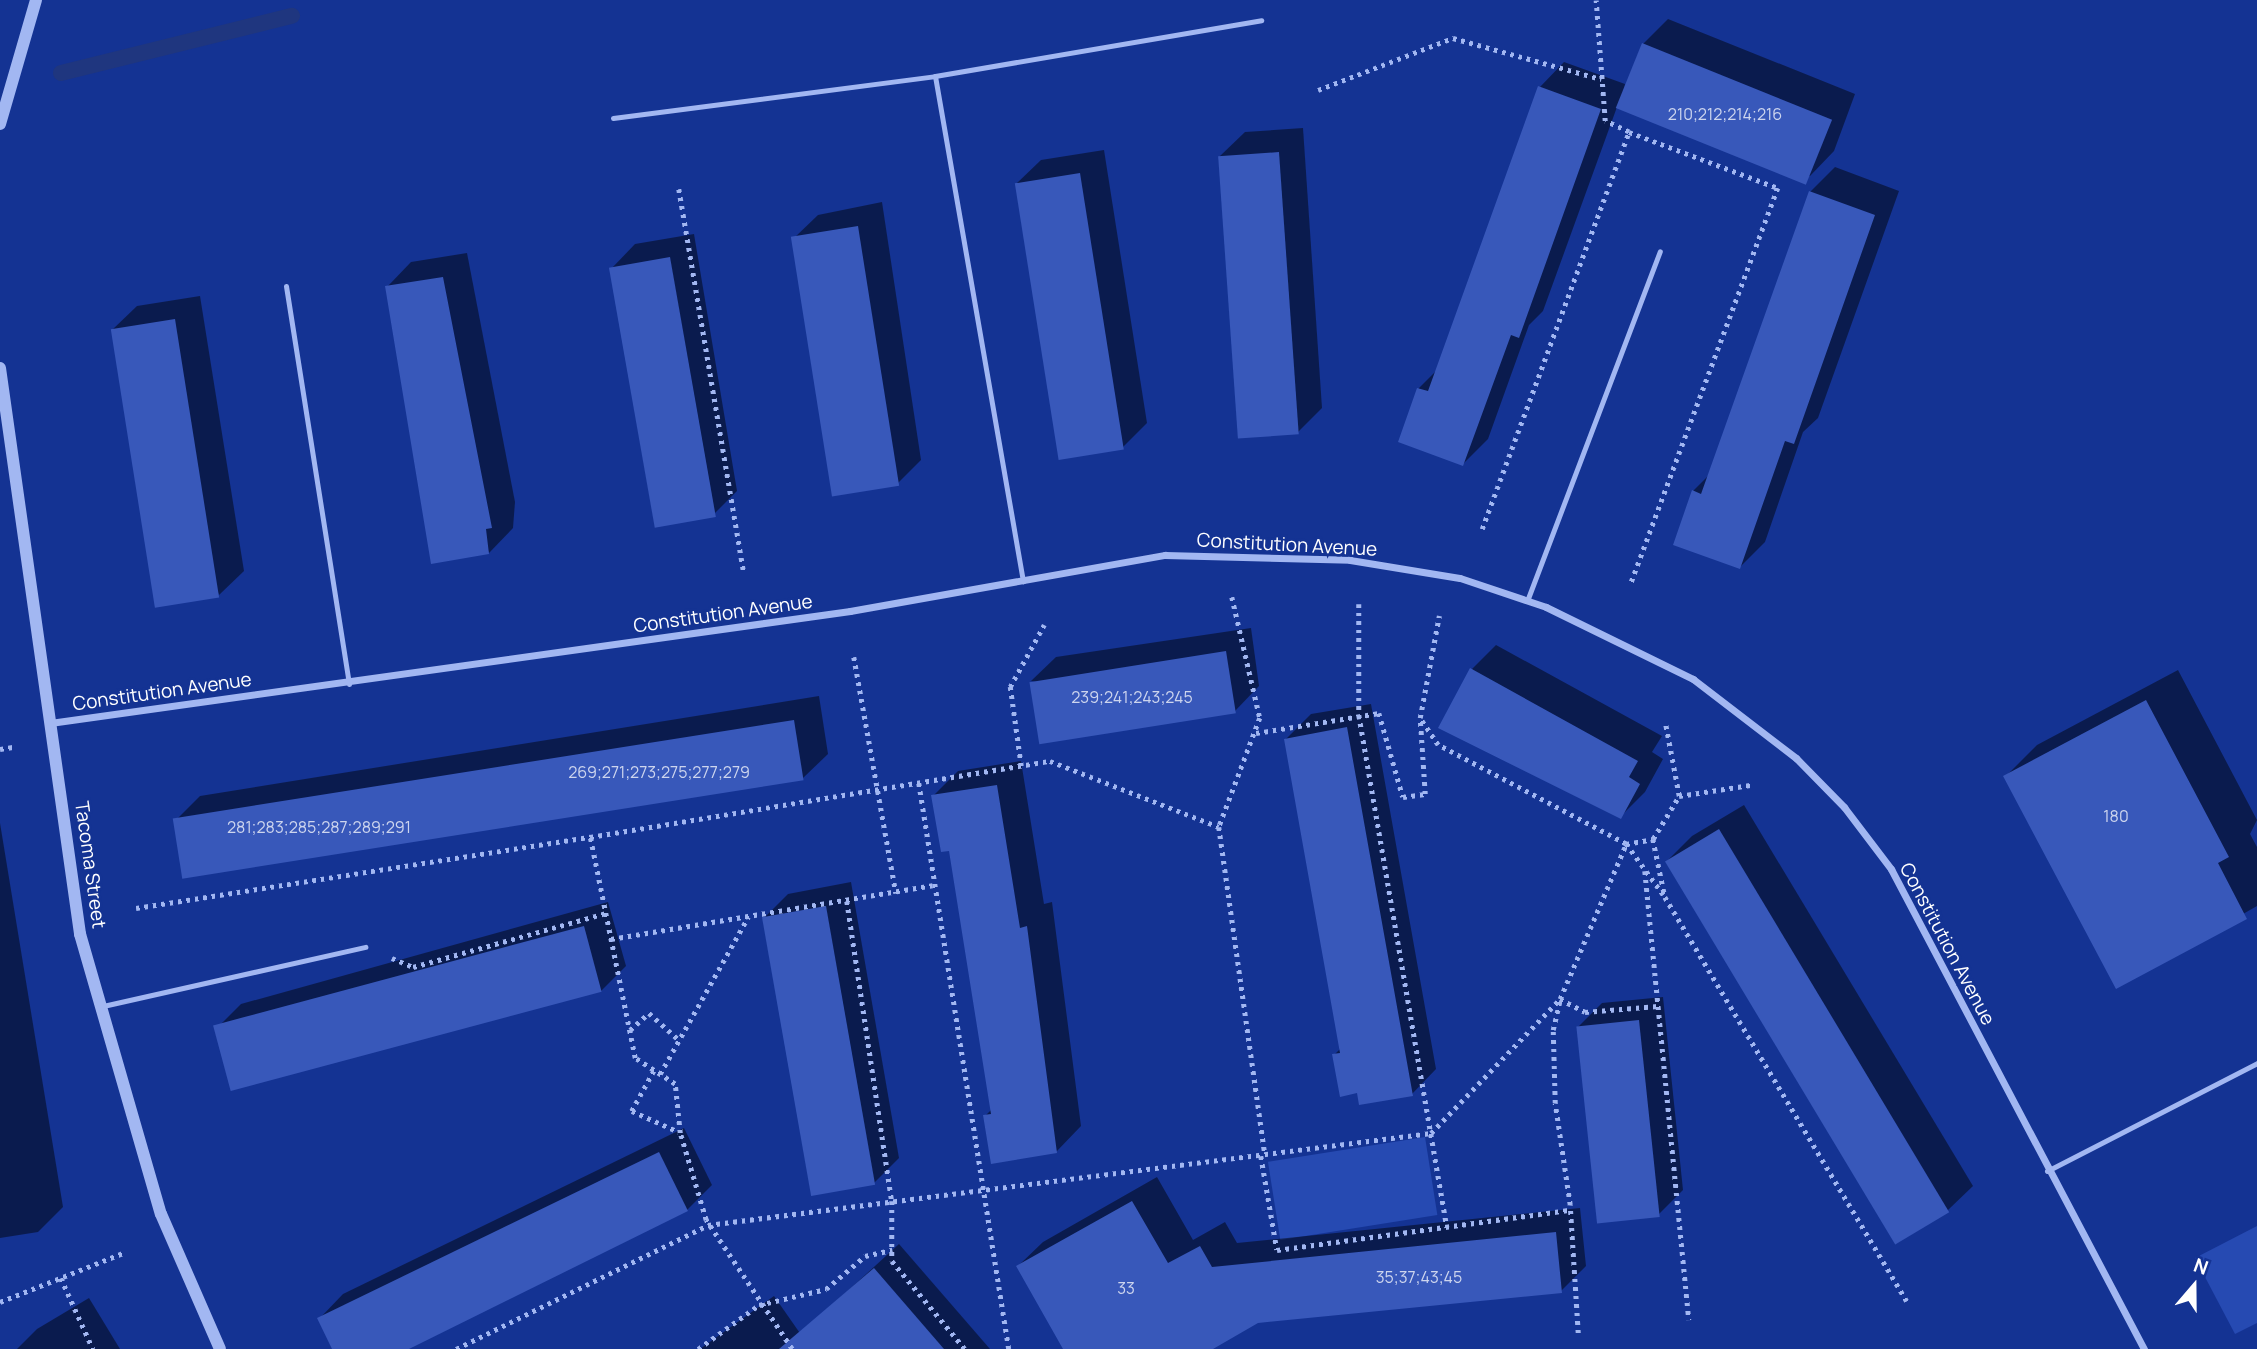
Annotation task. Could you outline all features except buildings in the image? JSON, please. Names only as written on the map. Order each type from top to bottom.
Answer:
[{"type":"street","points":[[0,124],[36,0]]},
{"type":"street","name":"Tacoma Street","points":[[0,368],[80,934],[161,1214],[220,1349]]},
{"type":"street","name":"Constitution Avenue","points":[[50,723],[349,684],[1023,581],[1165,555],[1337,559],[1460,578],[1527,601],[1693,679],[1796,758],[1844,807],[1891,869],[2047,1171],[2144,1349]]},
{"type":"lane","points":[[614,118],[935,76],[1261,20]]},
{"type":"lane","points":[[935,76],[1023,581]]},
{"type":"lane","points":[[1527,601],[1660,251]]},
{"type":"lane","points":[[286,286],[349,684]]},
{"type":"lane","points":[[99,1006],[365,947]]},
{"type":"lane","points":[[2047,1171],[2257,1063]]},
{"type":"path","points":[[1596,0],[1605,121],[1778,188],[1630,584]]},
{"type":"path","points":[[1318,90],[1453,38],[1601,79]]},
{"type":"path","points":[[1482,529],[1629,132]]},
{"type":"path","points":[[679,189],[744,573]]},
{"type":"path","points":[[1232,597],[1260,718],[1219,827],[1277,1250],[1570,1210]]},
{"type":"path","points":[[1359,604],[1359,715],[1447,1227]]},
{"type":"path","points":[[1255,733],[1380,713],[1403,797],[1425,794],[1420,718],[1439,616]]},
{"type":"path","points":[[1021,766],[1010,687],[1044,625]]},
{"type":"path","points":[[854,657],[896,893]]},
{"type":"path","points":[[1420,718],[1438,745],[1626,844],[1665,897],[1907,1301]]},
{"type":"path","points":[[1665,722],[1679,796],[1653,839],[1665,897]]},
{"type":"path","points":[[0,749],[13,747]]},
{"type":"path","points":[[136,908],[877,791],[1050,761],[1219,827]]},
{"type":"path","points":[[919,783],[933,885],[986,1189],[1009,1349]]},
{"type":"path","points":[[1679,796],[1750,785]]},
{"type":"path","points":[[590,837],[635,1058],[675,1084],[680,1133],[708,1225],[792,1349]]},
{"type":"path","points":[[1626,844],[1653,839]]},
{"type":"path","points":[[1578,1333],[1570,1210],[1555,1103],[1553,1030],[1560,999],[1626,844]]},
{"type":"path","points":[[1645,871],[1689,1321]]},
{"type":"path","points":[[611,939],[933,885]]},
{"type":"path","points":[[847,901],[892,1201],[892,1261],[964,1349]]},
{"type":"path","points":[[365,947],[413,967],[606,913]]},
{"type":"path","points":[[660,1075],[749,916]]},
{"type":"path","points":[[456,1349],[708,1225],[1431,1133],[1560,999]]},
{"type":"path","points":[[1560,999],[1585,1012],[1658,1006]]},
{"type":"path","points":[[630,1031],[649,1013],[679,1040]]},
{"type":"path","points":[[653,1071],[632,1111],[680,1133]]},
{"type":"path","points":[[698,1349],[760,1305],[826,1289],[865,1256],[892,1250]]},
{"type":"path","points":[[0,1302],[123,1253]]},
{"type":"path","points":[[61,1278],[93,1349]]},
{"type":"shaded area","points":[[1425,1137],[1437,1215],[1280,1240],[1268,1162]]},
{"type":"shaded area","points":[[2257,1226],[2257,1323],[2235,1334],[2195,1258]]},
{"type":"waterway","points":[[61,73],[292,16]]}]
